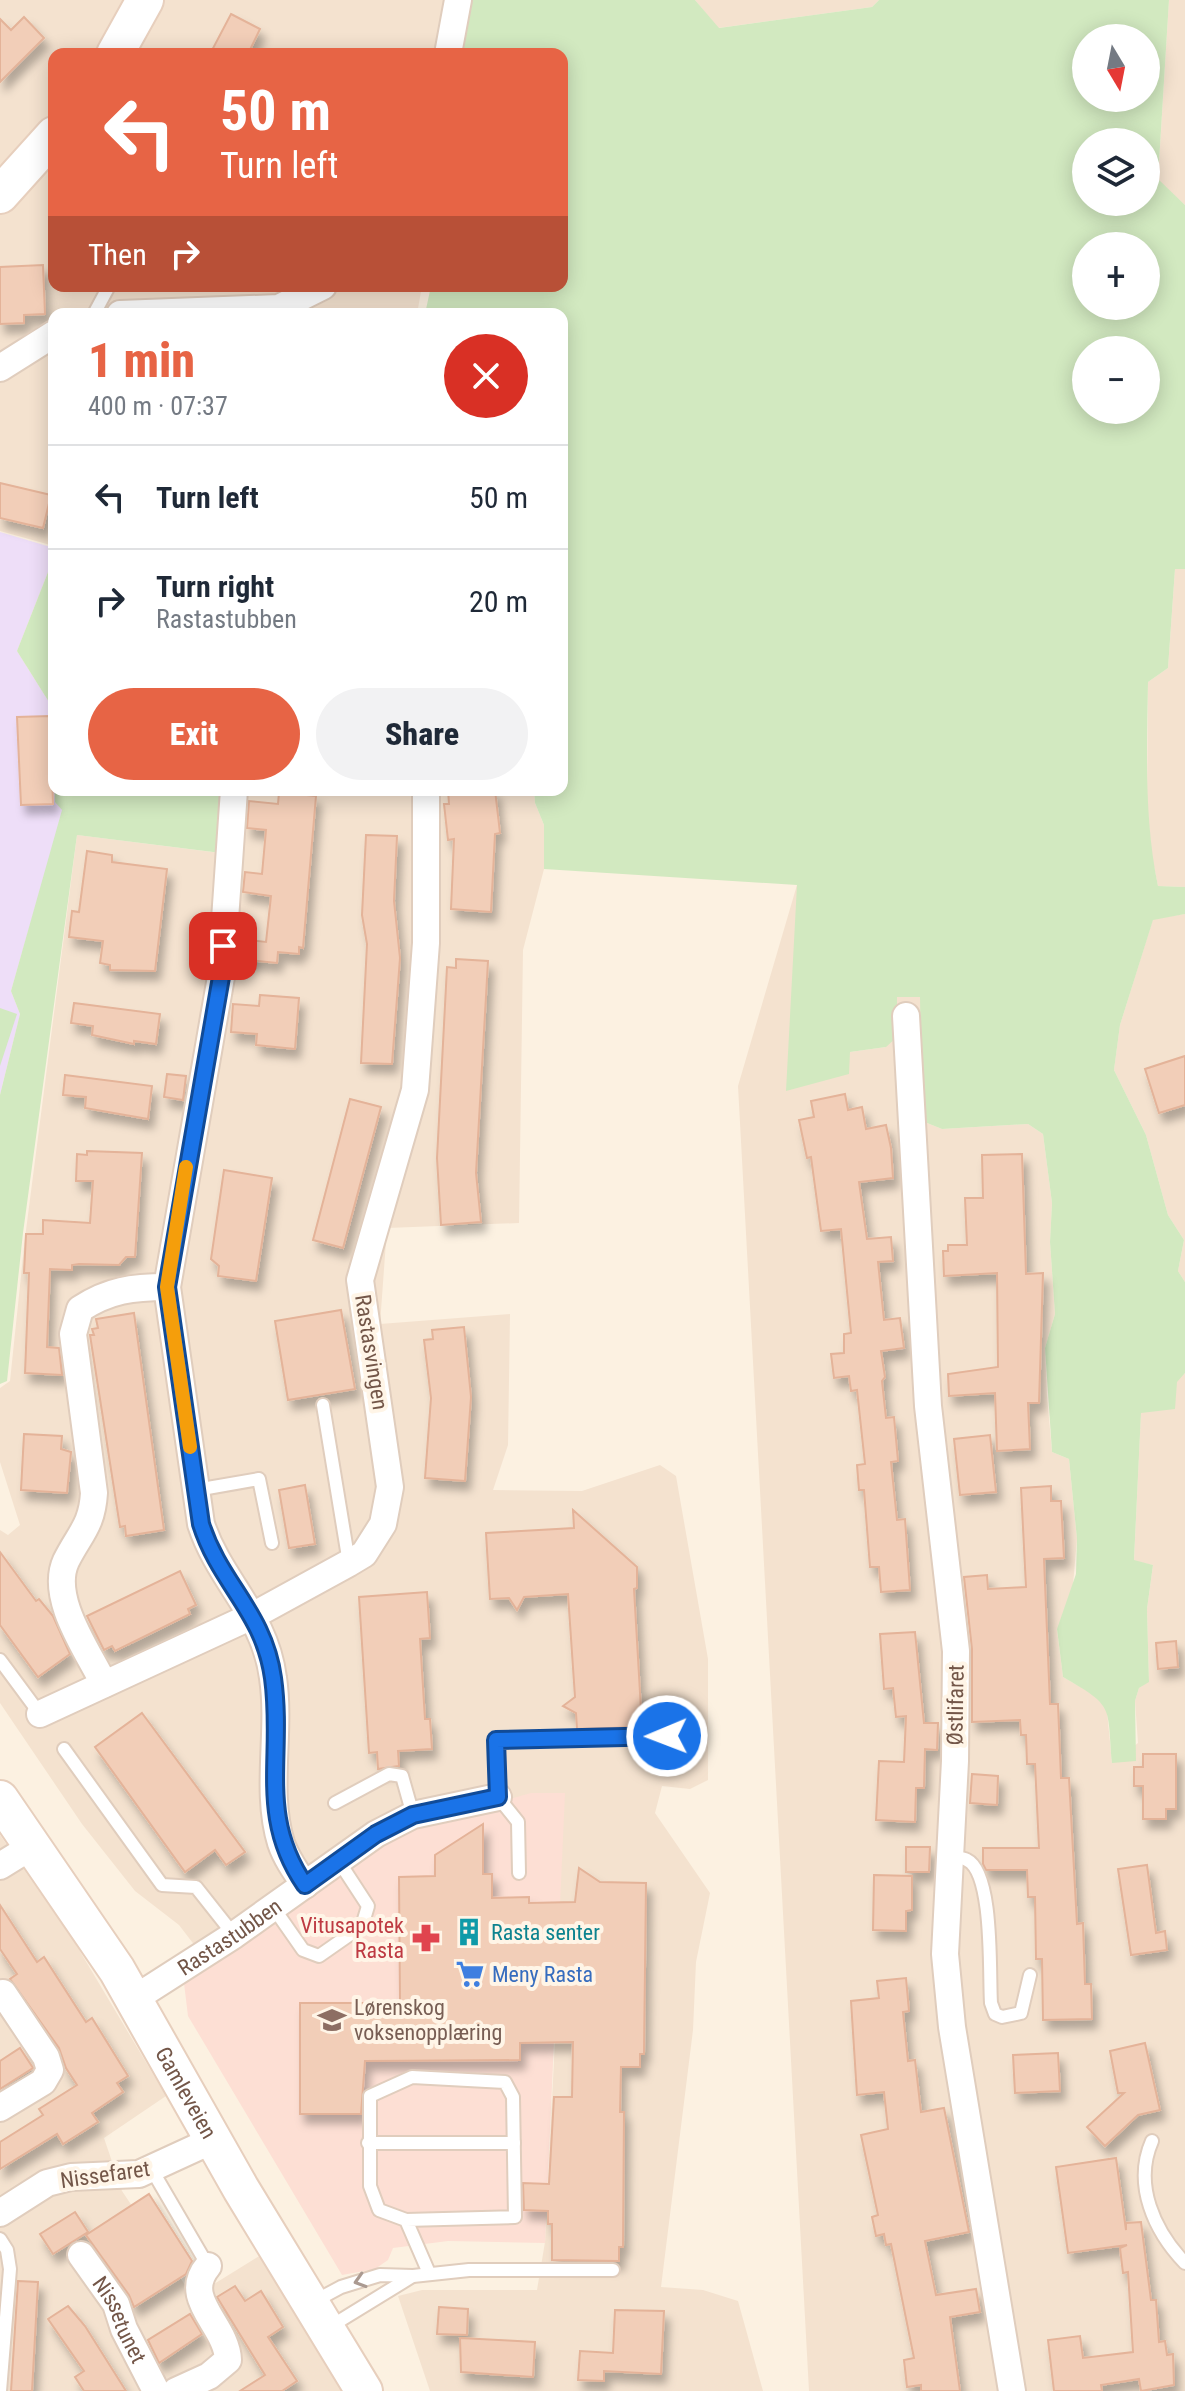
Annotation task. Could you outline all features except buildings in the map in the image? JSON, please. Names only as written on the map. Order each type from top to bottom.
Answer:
[{"type":"main road","points":[[118,48],[145,0]]},
{"type":"main road","points":[[0,195],[48,142]]},
{"type":"main road","name":"Gamleveien","points":[[0,1799],[34,1845],[134,1999],[213,2140],[364,2391]]},
{"type":"street","points":[[449,48],[458,0]]},
{"type":"street","points":[[279,308],[311,292]]},
{"type":"street","points":[[0,368],[48,338]]},
{"type":"street","points":[[234,796],[221,977],[167,1287],[196,1490],[211,1556],[254,1615],[264,1634],[273,1677],[278,1734],[275,1811],[281,1844],[305,1885]]},
{"type":"street","name":"Rastasvingen","points":[[40,1714],[254,1615],[349,1563],[364,1554],[383,1524],[390,1487],[360,1280],[415,1090],[426,943],[426,796]]},
{"type":"street","name":"Østlifaret","points":[[906,1016],[928,1406],[956,1651],[955,1761],[945,1954],[952,2027],[1012,2391]]},
{"type":"street","points":[[104,1684],[67,1606],[61,1585],[64,1565],[92,1518],[94,1493],[73,1334],[80,1309],[104,1293],[127,1288],[167,1287]]},
{"type":"street","name":"Rastastubben","points":[[134,1999],[234,1935],[376,1834],[413,1815],[498,1797]]},
{"type":"street","points":[[0,1866],[34,1845]]},
{"type":"street","points":[[0,2108],[43,2082],[50,2070],[46,2057],[3,1993]]},
{"type":"street","name":"Nissefaret","points":[[1,2210],[36,2188],[58,2179],[123,2176],[152,2170],[213,2140]]},
{"type":"street","name":"Nissetunet","points":[[81,2255],[116,2304],[124,2329],[163,2391],[209,2376],[228,2360],[228,2348],[197,2290],[199,2277],[208,2266]]},
{"type":"lane","points":[[323,1405],[349,1563]]},
{"type":"lane","points":[[196,1490],[259,1479],[272,1543]]},
{"type":"lane","points":[[0,1660],[40,1714]]},
{"type":"lane","points":[[519,1873],[518,1822],[498,1797],[496,1740],[667,1736]]},
{"type":"lane","points":[[64,1749],[162,1885],[196,1887],[234,1935]]},
{"type":"lane","points":[[335,1803],[389,1774],[402,1776],[413,1815]]},
{"type":"lane","points":[[948,1857],[967,1860],[978,1872],[986,1900],[991,2003],[995,2014],[1002,2017],[1021,2013],[1030,1975]]},
{"type":"lane","points":[[273,1907],[303,1950],[319,1956],[362,1926],[368,1906],[338,1860]]},
{"type":"lane","points":[[412,2077],[505,2082],[513,2097],[515,2217],[406,2220],[379,2210],[370,2186],[368,2143],[370,2096],[412,2077]]},
{"type":"lane","points":[[1152,2141],[1144,2158],[1143,2183],[1156,2220],[1185,2263]]},
{"type":"lane","points":[[368,2143],[514,2143]]},
{"type":"lane","points":[[152,2170],[208,2266]]},
{"type":"lane","points":[[406,2220],[429,2273]]},
{"type":"lane","points":[[0,2239],[7,2250],[10,2269],[0,2391]]},
{"type":"lane","points":[[320,2315],[413,2276],[429,2273],[498,2269],[613,2270]]},
{"type":"lane","points":[[320,2315],[341,2287],[380,2275],[413,2276]]},
{"type":"shaded area","points":[[0,0],[469,0],[460,48],[48,48],[48,292],[421,292],[418,308],[48,308],[48,544],[0,531]]},
{"type":"shaded area","points":[[695,0],[879,0],[872,7],[718,28]]},
{"type":"shaded area","points":[[1169,0],[1185,0],[1185,205],[1160,182]]},
{"type":"shaded area","points":[[0,532],[48,546],[48,572],[17,651],[48,700],[48,796],[54,796],[55,802],[63,810],[11,991],[20,1014],[0,1095]]},
{"type":"shaded area","points":[[1175,569],[1185,569],[1185,887],[1158,886],[1151,852],[1147,800],[1148,682],[1168,668]]},
{"type":"shaded area","points":[[224,796],[534,796],[544,825],[544,869],[523,950],[519,1223],[387,1228],[380,1324],[510,1314],[508,1445],[493,1490],[582,1491],[660,1465],[676,1476],[708,1659],[708,1780],[690,1789],[662,1786],[655,1813],[710,1893],[696,1962],[693,2030],[661,2287],[703,2290],[738,2301],[763,2391],[430,2391],[398,2296],[422,2290],[537,2290],[545,2242],[555,2040],[209,1964],[179,1925],[135,1891],[82,1824],[0,1703],[0,1530],[8,1535],[20,1525],[0,1462],[0,1388],[10,1381],[25,1238],[77,835],[220,853]]},
{"type":"shaded area","points":[[797,885],[850,1052],[886,1047],[897,997],[921,997],[922,1121],[942,1129],[1028,1124],[1043,1134],[1052,1203],[1050,1242],[1055,1314],[1045,1348],[1047,1396],[1052,1452],[1069,1459],[1077,1539],[1072,1596],[1057,1630],[1063,1677],[1100,1698],[1107,1711],[1112,1763],[1138,1743],[1135,1701],[1139,1688],[1149,1681],[1147,1609],[1153,1565],[1134,1561],[1141,1412],[1185,1373],[1185,2391],[809,2391],[738,1086]]},
{"type":"shaded area","points":[[1185,914],[1185,1282],[1178,1271],[1184,1240],[1168,1215],[1146,1135],[1114,1070],[1120,1025],[1153,919]]},
{"type":"shaded area","points":[[531,1793],[565,1793],[545,2243],[448,2241],[393,2248],[388,2260],[375,2269],[342,2275],[188,2016],[184,1983],[398,1831]]},
{"type":"shaded area","points":[[0,1835],[75,1943],[166,2096],[104,2138],[122,2191],[193,2297],[261,2255],[347,2391],[0,2391]]},
{"type":"green space","points":[[467,0],[695,0],[719,28],[872,7],[879,0],[1169,0],[1160,146],[1160,128],[1072,128],[1072,216],[1160,216],[1160,181],[1185,205],[1185,569],[1175,569],[1168,668],[1148,682],[1147,784],[1150,835],[1158,886],[1185,887],[1185,914],[1153,920],[1120,1025],[1114,1070],[1146,1135],[1168,1215],[1184,1240],[1178,1271],[1185,1282],[1185,1373],[1177,1382],[1175,1409],[1141,1413],[1134,1560],[1153,1565],[1147,1609],[1149,1682],[1139,1688],[1135,1701],[1136,1761],[1112,1763],[1110,1729],[1105,1710],[1092,1695],[1063,1677],[1057,1629],[1076,1574],[1077,1539],[1069,1459],[1052,1452],[1045,1348],[1055,1314],[1050,1242],[1052,1203],[1043,1134],[1028,1124],[942,1129],[922,1121],[920,997],[897,997],[897,1037],[886,1047],[850,1052],[849,1074],[786,1091],[797,885],[544,869],[544,825],[534,796],[568,796],[568,308],[426,308],[430,292],[568,292],[568,48],[459,48]]},
{"type":"green space","points":[[48,572],[48,700],[17,651]]},
{"type":"green space","points":[[55,796],[224,796],[221,853],[77,835],[23,1233],[7,1381],[0,1384],[0,1095],[20,1014],[11,991],[62,810],[55,802]]},
{"type":"green space","points":[[0,1008],[17,1014],[0,1066]]},
{"type":"slow traffic","points":[[186,1167],[167,1287],[190,1447]]},
{"type":"place","name":"Rasta senter","points":[[469,1932]]},
{"type":"place","name":"Vitusapotek Rasta","points":[[426,1938]]},
{"type":"place","name":"Meny Rasta","points":[[470,1974]]},
{"type":"place","name":"Lørenskog voksenopplæring","points":[[332,2020]]},
{"type":"route","points":[[223,946],[221,977],[167,1287],[201,1524],[211,1556],[264,1634],[273,1677],[278,1734],[275,1811],[281,1844],[292,1867],[305,1885],[376,1834],[413,1815],[498,1797],[496,1740],[667,1736]]}]
